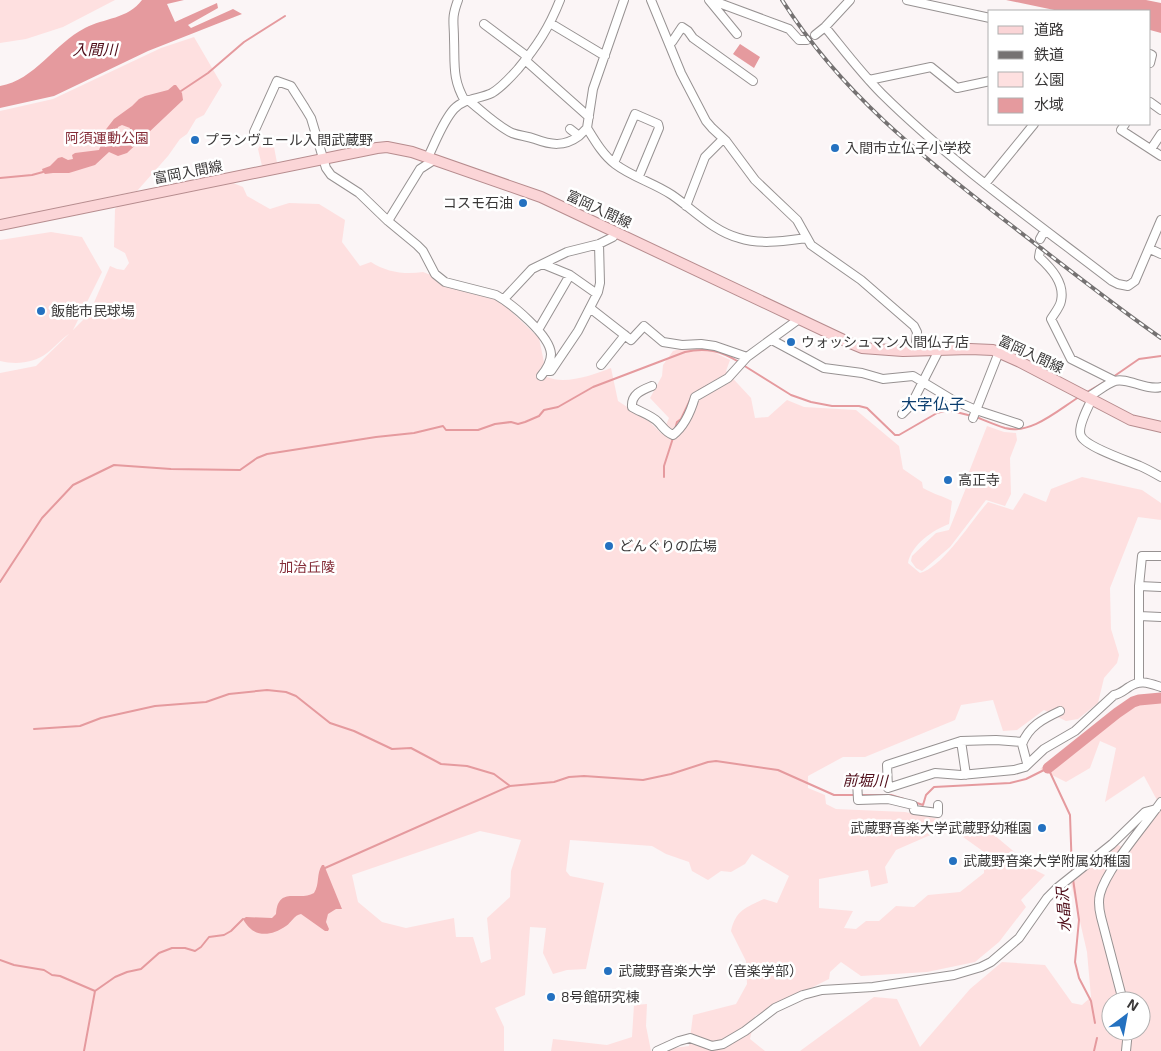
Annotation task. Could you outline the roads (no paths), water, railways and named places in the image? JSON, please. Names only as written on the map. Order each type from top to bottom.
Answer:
[{"type":"main road","name":"富岡入間線","points":[[0,225],[387,147],[412,152],[541,197],[862,348],[914,351],[984,349],[999,352],[1131,420],[1161,427]]},
{"type":"street","points":[[458,0],[453,16],[453,61],[458,88],[467,101],[509,131],[520,136],[554,145],[566,144],[579,136],[587,128],[593,89],[624,0]]},
{"type":"street","points":[[388,221],[420,169],[431,159],[453,110],[467,101],[491,94],[505,84],[542,39],[560,0]]},
{"type":"street","points":[[652,0],[681,72],[706,121],[723,139],[755,180],[797,220],[806,238],[817,251],[861,280],[914,326],[917,332],[914,351]]},
{"type":"street","points":[[710,0],[737,34]]},
{"type":"street","points":[[710,0],[789,29],[799,40],[807,40]]},
{"type":"street","points":[[815,34],[825,27],[850,0]]},
{"type":"street","points":[[908,0],[988,18]]},
{"type":"street","points":[[550,23],[605,56]]},
{"type":"street","points":[[484,24],[527,58],[589,117]]},
{"type":"street","points":[[669,42],[672,42],[682,27],[693,38],[753,81]]},
{"type":"street","points":[[825,27],[869,80],[919,129],[985,184],[1112,281],[1128,286],[1135,281],[1161,220]]},
{"type":"street","points":[[869,80],[931,67],[957,88],[988,81]]},
{"type":"street","points":[[254,132],[277,81],[291,86],[311,118],[326,168],[331,175],[360,193],[388,221],[417,245],[435,274],[445,282],[475,291],[490,293],[504,299],[538,330],[548,344],[551,355],[543,373],[551,371],[578,331],[597,294],[600,283],[599,244]]},
{"type":"street","points":[[614,163],[635,114],[658,124],[659,128],[639,176]]},
{"type":"street","points":[[985,184],[1033,125]]},
{"type":"street","points":[[1124,125],[1121,130],[1161,156]]},
{"type":"street","points":[[587,128],[602,151],[614,163],[672,196],[710,224],[738,238],[753,241],[776,242],[806,238]]},
{"type":"street","points":[[570,129],[579,136]]},
{"type":"street","points":[[1151,149],[1161,134]]},
{"type":"street","points":[[686,206],[705,157],[723,139]]},
{"type":"street","points":[[1040,239],[1045,230]]},
{"type":"street","points":[[504,299],[532,269],[566,252],[599,244],[613,237],[616,232]]},
{"type":"street","points":[[1150,249],[1161,254]]},
{"type":"street","points":[[1040,251],[1039,257],[1052,269],[1060,286],[1062,302],[1051,319],[1072,359],[1113,379],[1142,387],[1161,387]]},
{"type":"street","points":[[543,264],[570,276],[597,294]]},
{"type":"street","points":[[538,330],[570,276]]},
{"type":"street","points":[[590,308],[631,340],[644,326],[663,342],[682,346],[701,344],[714,346],[744,362]]},
{"type":"street","points":[[652,386],[635,396],[632,407],[658,422],[667,433],[675,433],[691,410],[695,397],[728,378],[744,362],[799,319]]},
{"type":"street","points":[[601,365],[625,335]]},
{"type":"street","points":[[772,340],[824,368],[862,372],[883,379],[913,376],[952,399],[974,415],[1019,424]]},
{"type":"street","points":[[902,414],[911,405],[939,350]]},
{"type":"street","points":[[974,415],[999,352]]},
{"type":"street","points":[[1113,379],[1086,397],[1080,433],[1083,439],[1104,452],[1142,467],[1161,477]]},
{"type":"street","points":[[1139,682],[1139,586],[1142,556],[1161,556]]},
{"type":"street","points":[[1139,586],[1161,587]]},
{"type":"street","points":[[1139,616],[1161,617]]},
{"type":"street","points":[[887,778],[857,781],[858,798],[888,794],[935,773],[966,774],[1014,770],[1025,767],[1044,748],[1075,731],[1114,695],[1120,694],[1131,685],[1139,682],[1161,687]]},
{"type":"street","points":[[1028,763],[1023,742],[1029,732],[1039,722],[1060,711]]},
{"type":"street","points":[[888,794],[887,765],[961,741],[996,740],[1023,742]]},
{"type":"street","points":[[961,741],[966,774]]},
{"type":"street","points":[[888,794],[913,805],[914,810],[938,813],[938,804]]},
{"type":"street","points":[[1120,991],[1101,917],[1099,907],[1100,895],[1108,877],[1161,802]]},
{"type":"street","points":[[657,1051],[690,1038],[712,1046],[723,1044],[746,1031],[775,1008],[803,995],[822,990],[873,987],[954,975],[981,967],[991,962],[1019,938],[1047,898],[1069,878],[1112,844],[1145,812],[1156,809]]},
{"type":"water","name":"入間川","points":[[142,0],[184,0],[167,4],[175,22],[217,3],[218,8],[188,25],[191,28],[233,9],[242,14],[148,51],[54,96],[0,108],[0,86],[24,77],[85,28],[123,15]]},
{"type":"water","points":[[1006,0],[1146,0],[1161,3],[1161,33],[1151,30],[1151,10],[1054,10]]},
{"type":"water","points":[[740,44],[760,57],[754,68],[733,54]]},
{"type":"water","points":[[176,85],[182,93],[183,100],[127,153],[118,156],[109,152],[95,165],[69,173],[45,174],[43,172],[42,169],[50,166],[58,158],[62,157],[68,160],[73,159],[72,155],[75,153],[99,150],[101,145],[100,137],[114,119],[139,99],[168,90]],"holes":[[[122,125],[130,128],[128,134],[118,138],[118,142],[112,146],[105,147],[107,139],[117,131],[118,127]]]},
{"type":"water","points":[[322,865],[324,865],[342,909],[336,909],[328,914],[326,922],[328,931],[325,931],[301,914],[280,930],[268,934],[252,930],[247,925],[243,919],[246,917],[272,918],[276,914],[281,900],[285,897],[314,893]]},
{"type":"waterway","points":[[181,91],[208,73],[244,42],[285,16]]},
{"type":"waterway","points":[[0,178],[43,172]]},
{"type":"waterway","points":[[0,582],[42,518],[73,485],[114,465],[171,469],[240,470],[257,458],[267,454],[414,433],[443,426],[446,430],[478,430],[495,424],[511,422],[518,424],[539,416],[544,410],[558,407],[593,387],[685,352],[713,351],[739,362]]},
{"type":"waterway","points":[[1113,377],[1139,359],[1161,356]]},
{"type":"waterway","points":[[743,365],[791,395],[811,402],[832,406],[859,406],[867,408],[895,435],[899,435],[937,413],[948,410],[972,416]]},
{"type":"waterway","points":[[1087,392],[1106,381]]},
{"type":"waterway","points":[[698,391],[709,385]]},
{"type":"waterway","points":[[976,417],[1005,428],[1025,428],[1044,420],[1079,397]]},
{"type":"waterway","points":[[675,429],[691,398]]},
{"type":"waterway","points":[[664,477],[664,466],[673,438]]},
{"type":"waterway","points":[[34,729],[80,726],[101,718],[155,706],[206,702],[229,694],[267,690],[286,692],[296,696],[330,723],[354,731],[392,749],[411,748],[441,764],[467,766],[494,774],[510,786]]},
{"type":"waterway","name":"前堀川","points":[[1048,768],[1133,702],[1161,698]]},
{"type":"waterway","name":"前堀川","points":[[325,868],[510,786],[554,782],[569,777],[584,776],[643,780],[716,761],[778,770],[834,795],[855,795]]},
{"type":"waterway","name":"前堀川","points":[[914,802],[923,805],[926,795],[934,787],[1010,783],[1026,779],[1048,768],[1070,815],[1072,872]]},
{"type":"waterway","name":"前堀川","points":[[860,795],[891,795],[904,799]]},
{"type":"waterway","name":"水晶沢","points":[[1073,879],[1079,920],[1075,962],[1079,978],[1091,1001],[1095,1023]]},
{"type":"waterway","points":[[84,1051],[95,991],[115,977],[141,969],[159,953],[172,948],[185,948],[195,951],[209,937],[224,935],[243,919]]},
{"type":"waterway","points":[[0,960],[14,965],[44,970],[52,975],[60,976],[95,991]]},
{"type":"waterway","name":"水晶沢","points":[[1094,1051],[1097,1038]]},
{"type":"railway","points":[[782,0],[805,34],[830,65],[884,121],[944,173],[1161,338]]},
{"type":"place","name":"プランヴェール入間武蔵野","points":[[195,140]]},
{"type":"place","name":"入間市立仏子小学校","points":[[835,148]]},
{"type":"place","name":"コスモ石油","points":[[523,203]]},
{"type":"place","name":"飯能市民球場","points":[[41,311]]},
{"type":"place","name":"ウォッシュマン入間仏子店","points":[[791,342]]},
{"type":"place","name":"高正寺","points":[[948,480]]},
{"type":"place","name":"どんぐりの広場","points":[[609,546]]},
{"type":"place","name":"武蔵野音楽大学武蔵野幼稚園","points":[[1042,828]]},
{"type":"place","name":"武蔵野音楽大学附属幼稚園","points":[[953,861]]},
{"type":"place","name":"武蔵野音楽大学 （音楽学部）","points":[[608,971]]},
{"type":"place","name":"8号館研究棟","points":[[551,997]]},
{"type":"district","name":"大字仏子","points":[[933,404]]},
{"type":"park label","name":"阿須運動公園","points":[[107,138]]},
{"type":"park label","name":"加治丘陵","points":[[307,567]]}]
